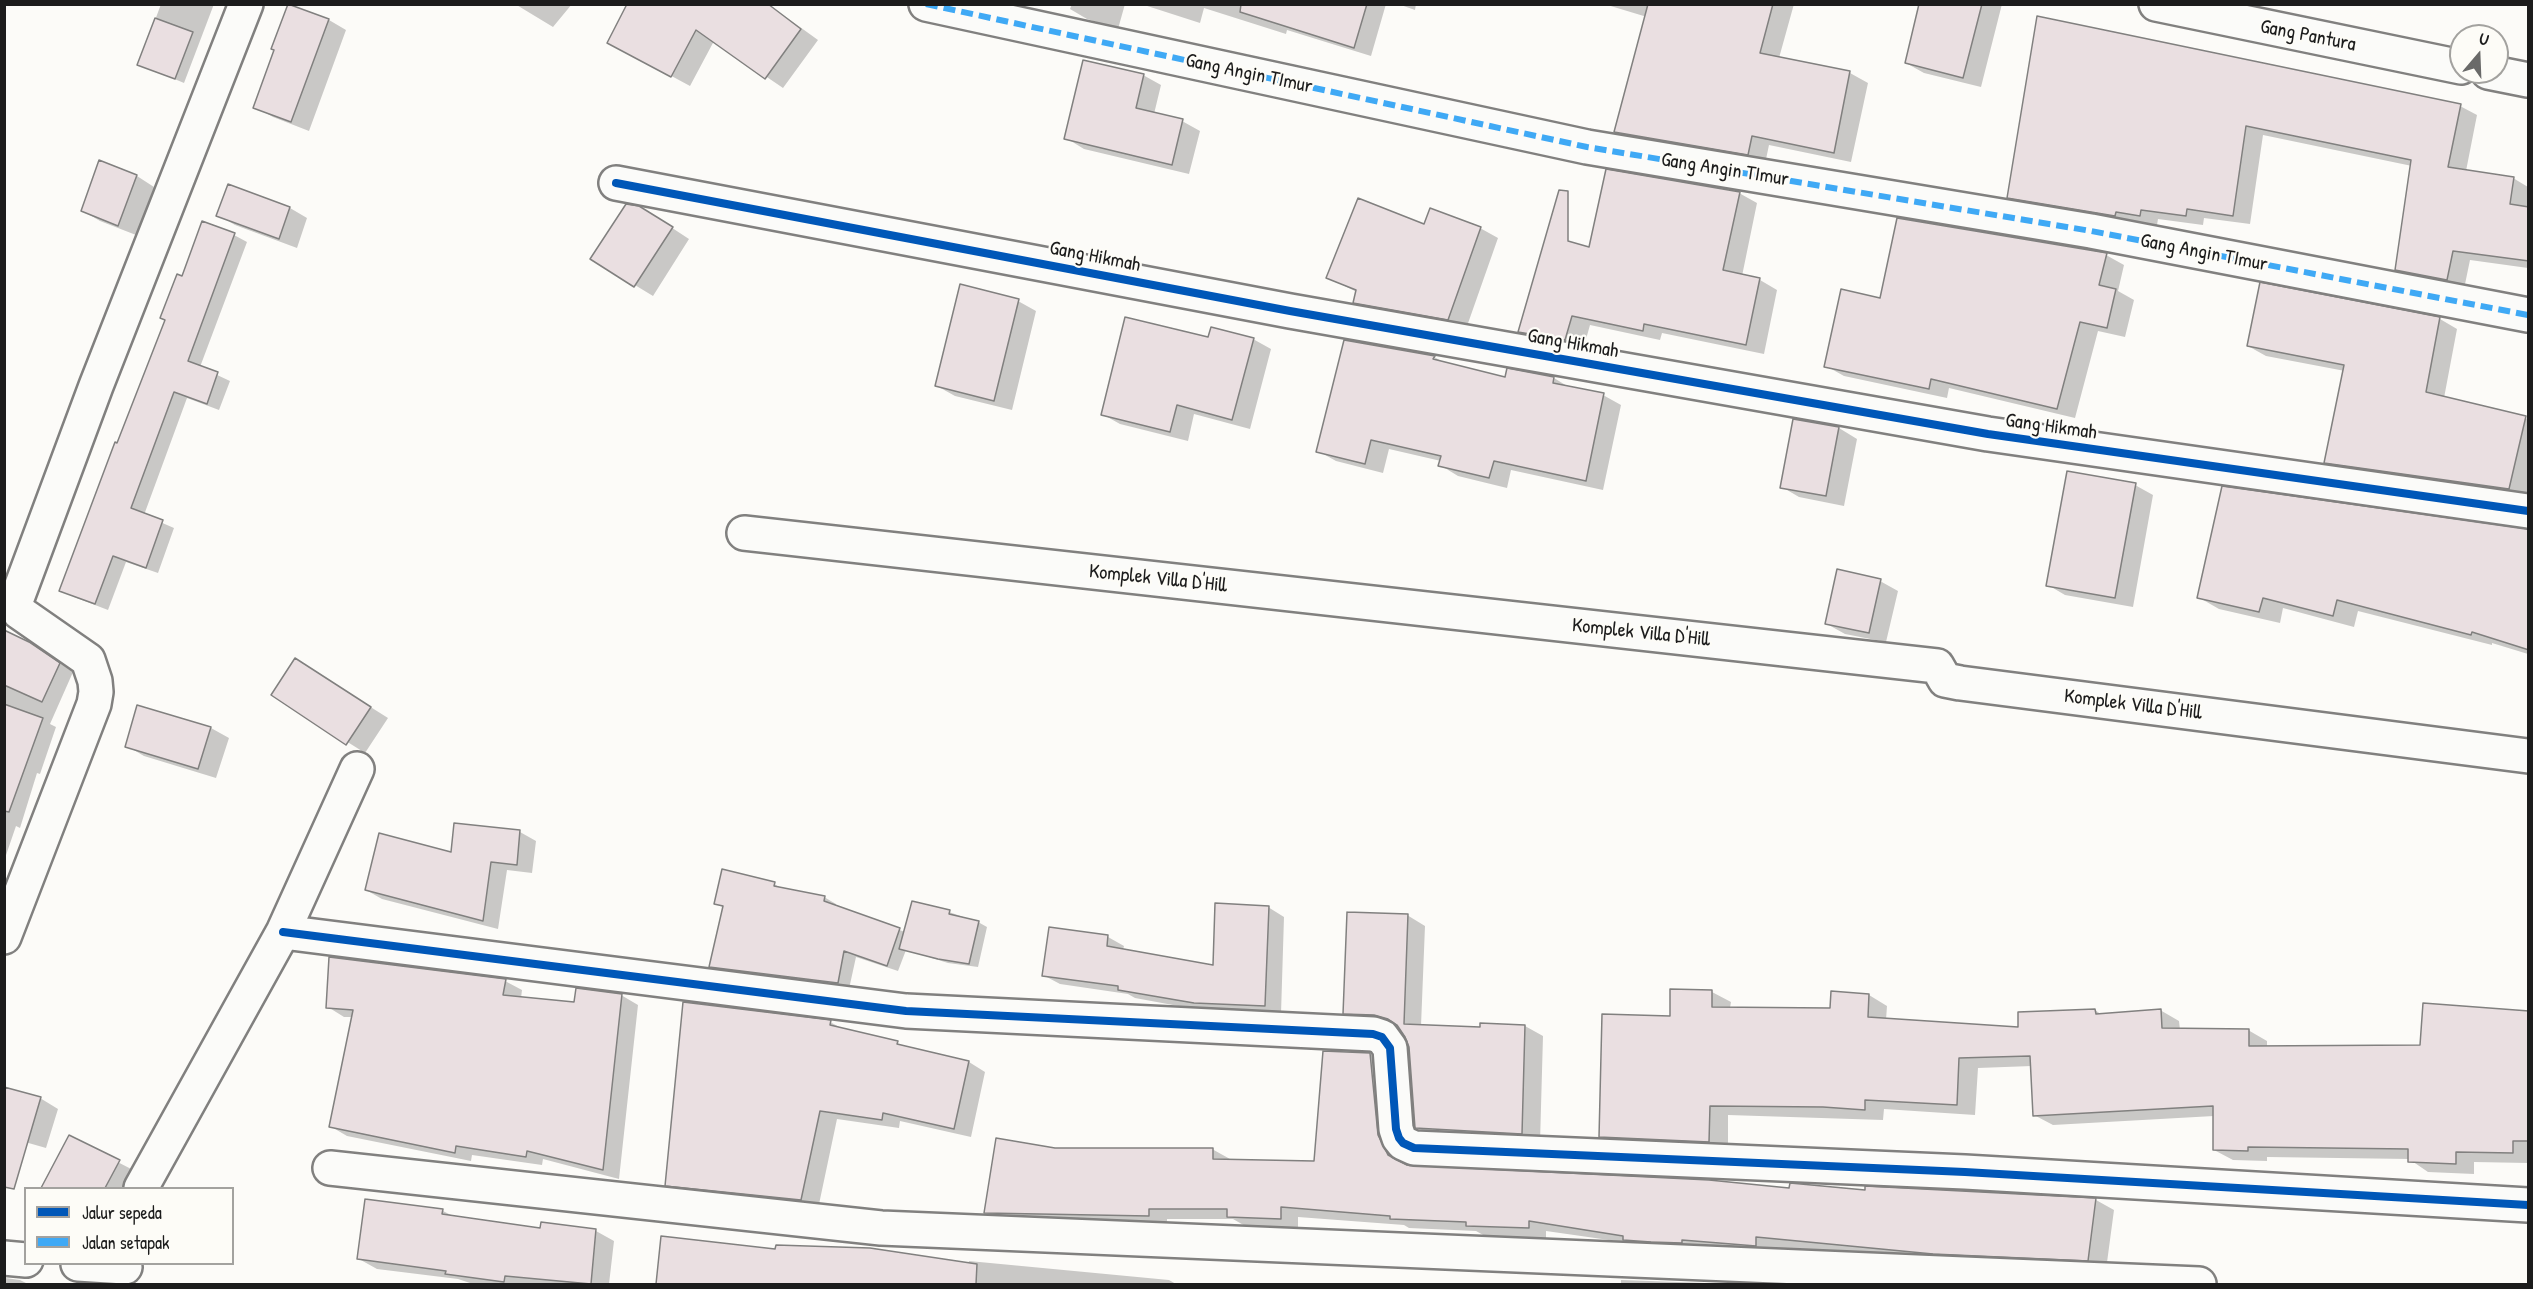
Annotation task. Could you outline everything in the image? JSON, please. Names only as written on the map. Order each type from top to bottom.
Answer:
[{"type":"street","points":[[4,937],[94,704],[96,692],[88,660],[19,612],[16,601],[96,386],[246,4]]},
{"type":"street","name":"Gang Angin TImur","points":[[926,4],[1587,147],[2091,231],[2529,315]]},
{"type":"street","name":"Gang Pantura","points":[[2156,4],[2449,65]]},
{"type":"street","points":[[2509,76],[2529,80]]},
{"type":"street","name":"Gang Hikmah","points":[[616,183],[1290,311],[1976,432],[2529,511]]},
{"type":"street","name":"Komplek Villa D'Hill","points":[[744,533],[1937,666],[1945,680],[1960,683],[2529,756]]},
{"type":"street","points":[[142,1187],[283,932],[357,769]]},
{"type":"street","points":[[283,932],[906,1011],[1373,1034],[1385,1040],[1390,1048],[1396,1129],[1403,1143],[1414,1148],[1953,1172],[2529,1205]]},
{"type":"street","points":[[330,1168],[881,1228],[2199,1284]]},
{"type":"street","points":[[4,1258],[24,1260]]},
{"type":"street","points":[[89,1265],[127,1272]]},
{"type":"building","points":[[288,4],[329,19],[291,122],[253,108]]},
{"type":"building","points":[[627,4],[768,4],[801,29],[765,79],[696,30],[671,77],[607,43]]},
{"type":"building","points":[[1241,4],[1367,4],[1354,48],[1240,12]]},
{"type":"building","points":[[1648,4],[1773,4],[1760,53],[1850,71],[1834,153],[1752,136],[1748,155],[1614,132]]},
{"type":"building","points":[[1919,4],[1982,4],[1963,78],[1905,63]]},
{"type":"building","points":[[2037,16],[2461,104],[2448,167],[2514,177],[2510,204],[2529,207],[2529,261],[2453,251],[2447,280],[2395,270],[2411,160],[2246,126],[2233,216],[2187,209],[2186,216],[2141,210],[2140,216],[2116,212],[2115,216],[2007,198]]},
{"type":"building","points":[[155,18],[193,32],[175,79],[137,65]]},
{"type":"building","points":[[1083,60],[1144,74],[1136,108],[1183,119],[1172,165],[1064,139]]},
{"type":"building","points":[[99,160],[137,175],[118,226],[81,211]]},
{"type":"building","points":[[1606,169],[1740,192],[1723,270],[1760,278],[1746,345],[1644,324],[1643,331],[1572,316],[1565,340],[1518,332],[1559,190],[1568,191],[1568,241],[1589,247]]},
{"type":"building","points":[[228,184],[290,207],[279,239],[216,216]]},
{"type":"building","points":[[1358,198],[1424,224],[1430,208],[1481,227],[1448,320],[1353,303],[1356,290],[1326,278]]},
{"type":"building","points":[[626,204],[639,206],[673,227],[634,287],[590,259]]},
{"type":"building","points":[[1897,218],[2107,253],[2099,285],[2116,289],[2107,328],[2080,322],[2057,409],[1931,379],[1929,389],[1824,367],[1841,289],[1880,298]]},
{"type":"building","points":[[202,221],[235,233],[188,361],[218,372],[207,404],[174,392],[131,508],[163,520],[146,568],[113,556],[95,604],[59,591],[115,442],[117,443],[165,320],[160,318],[177,274],[182,276]]},
{"type":"building","points":[[2260,282],[2440,317],[2426,392],[2526,416],[2509,489],[2324,463],[2344,365],[2247,346]]},
{"type":"building","points":[[960,284],[1019,299],[994,401],[935,386]]},
{"type":"building","points":[[1125,317],[1208,337],[1211,327],[1254,338],[1232,420],[1177,405],[1170,432],[1101,415]]},
{"type":"building","points":[[1344,340],[1435,356],[1433,359],[1505,377],[1507,368],[1554,377],[1553,383],[1604,393],[1586,481],[1494,461],[1489,478],[1438,466],[1441,456],[1371,440],[1365,464],[1316,452]]},
{"type":"building","points":[[1793,419],[1839,427],[1826,496],[1780,488]]},
{"type":"building","points":[[2067,471],[2136,483],[2115,598],[2046,586]]},
{"type":"building","points":[[2222,486],[2529,529],[2529,650],[2472,632],[2471,635],[2337,600],[2333,616],[2263,598],[2259,612],[2197,598]]},
{"type":"building","points":[[1837,569],[1881,579],[1869,633],[1825,624]]},
{"type":"building","points":[[4,630],[29,642],[60,663],[42,702],[4,685]]},
{"type":"building","points":[[295,658],[371,707],[346,745],[271,695]]},
{"type":"building","points":[[4,704],[43,718],[9,812],[4,811]]},
{"type":"building","points":[[137,705],[211,727],[198,769],[125,747]]},
{"type":"building","points":[[454,823],[520,830],[517,865],[491,862],[483,921],[365,890],[379,833],[451,852]]},
{"type":"building","points":[[722,869],[775,882],[774,886],[825,896],[824,901],[900,928],[887,966],[844,951],[838,983],[709,967],[723,906],[714,904]]},
{"type":"building","points":[[912,901],[950,910],[949,914],[979,921],[969,964],[899,949]]},
{"type":"building","points":[[1215,903],[1269,906],[1265,1006],[1194,1003],[1118,990],[1118,986],[1042,976],[1049,927],[1108,935],[1107,946],[1213,965]]},
{"type":"building","points":[[1347,912],[1408,914],[1404,1024],[1480,1027],[1480,1023],[1525,1025],[1522,1134],[1415,1128],[1409,1047],[1405,1037],[1397,1025],[1388,1019],[1374,1015],[1343,1014]]},
{"type":"building","points":[[329,957],[506,979],[503,995],[574,1002],[576,988],[622,994],[603,1170],[527,1151],[526,1157],[456,1146],[455,1153],[329,1127],[353,1010],[326,1008]]},
{"type":"building","points":[[1670,989],[1712,990],[1712,1007],[1830,1008],[1831,991],[1869,994],[1868,1017],[2018,1027],[2018,1012],[2095,1009],[2096,1014],[2161,1009],[2162,1028],[2249,1029],[2249,1046],[2420,1045],[2423,1003],[2529,1011],[2529,1141],[2513,1141],[2513,1153],[2456,1152],[2456,1164],[2408,1162],[2408,1149],[2248,1147],[2248,1151],[2213,1150],[2213,1106],[2033,1116],[2030,1056],[1959,1058],[1957,1105],[1865,1100],[1865,1110],[1823,1107],[1710,1106],[1709,1142],[1599,1137],[1602,1014],[1670,1016]]},
{"type":"building","points":[[683,1002],[831,1020],[830,1025],[969,1061],[954,1129],[883,1113],[882,1120],[820,1111],[801,1200],[665,1186]]},
{"type":"building","points":[[1323,1051],[1370,1053],[1378,1135],[1388,1155],[1407,1165],[1709,1180],[1789,1188],[1790,1183],[1865,1190],[1865,1186],[2096,1198],[2088,1261],[1933,1254],[1756,1237],[1756,1246],[1682,1240],[1682,1243],[1651,1242],[1623,1240],[1623,1236],[1529,1221],[1529,1228],[1466,1226],[1466,1222],[1390,1219],[1390,1216],[1281,1207],[1281,1219],[1227,1217],[1227,1209],[1149,1209],[1149,1216],[984,1213],[996,1138],[1055,1148],[1213,1148],[1213,1159],[1314,1161]]},
{"type":"building","points":[[4,1087],[41,1097],[14,1189],[4,1187]]},
{"type":"building","points":[[69,1135],[120,1160],[106,1187],[42,1187]]},
{"type":"building","points":[[365,1199],[443,1209],[442,1214],[540,1228],[541,1222],[596,1229],[591,1284],[505,1276],[504,1282],[445,1274],[446,1271],[357,1259]]},
{"type":"building","points":[[661,1236],[775,1249],[776,1245],[870,1248],[977,1264],[976,1284],[656,1284]]},
{"type":"marked path","points":[[926,4],[1587,147],[2091,231],[2528,315]]},
{"type":"cycle path","points":[[616,183],[1290,311],[1988,434],[2528,511]]},
{"type":"cycle path","points":[[283,932],[906,1011],[1373,1034],[1382,1037],[1390,1048],[1396,1129],[1403,1143],[1414,1148],[1965,1172],[2528,1205]]}]
